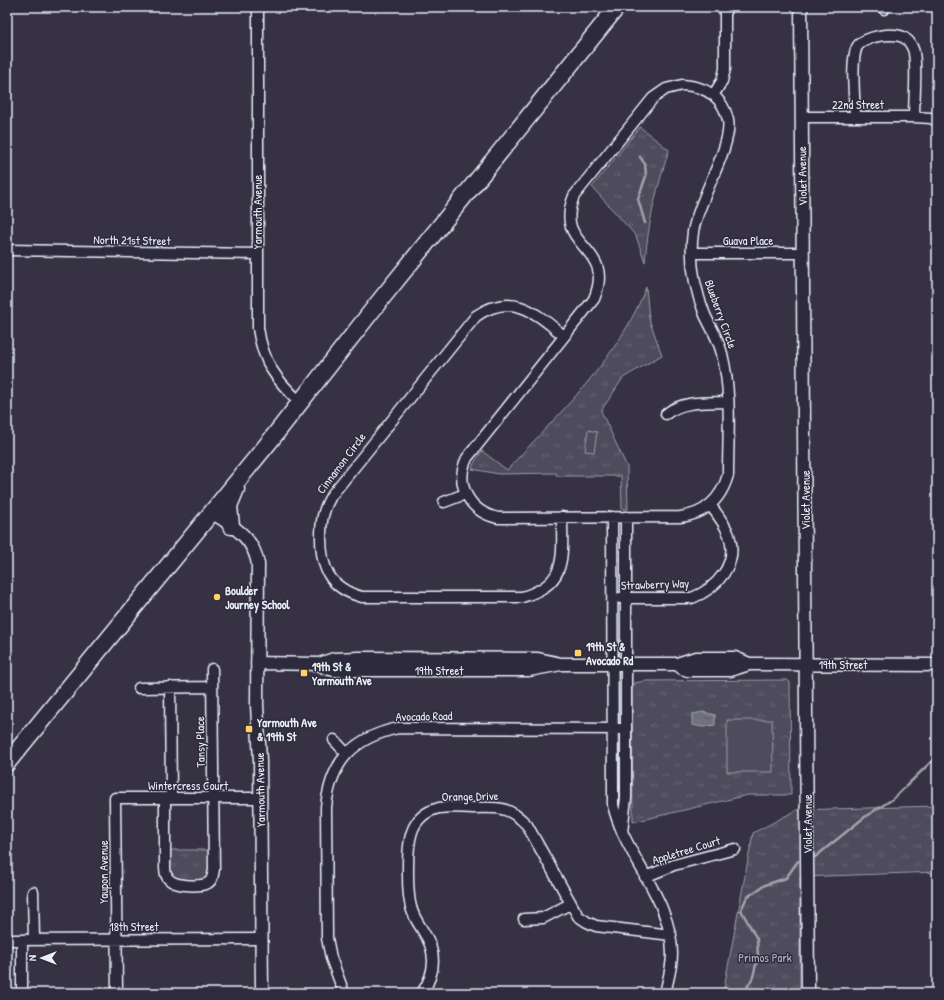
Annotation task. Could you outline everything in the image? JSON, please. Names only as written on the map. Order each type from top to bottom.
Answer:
[{"type":"highway","points":[[7,763],[301,403],[378,303],[617,7]]},
{"type":"highway","points":[[231,526],[229,506],[244,473]]},
{"type":"street","name":"Yarmouth Avenue","points":[[258,7],[258,328],[262,347],[270,368],[277,379],[301,403]]},
{"type":"street","points":[[444,502],[465,494],[463,483],[464,464],[471,451],[594,298],[599,284],[600,275],[596,261],[573,234],[564,220],[574,196],[653,98],[666,89],[682,85],[699,87],[714,94],[722,81],[725,69],[726,7]]},
{"type":"street","name":"Violet Avenue","points":[[801,7],[808,993]]},
{"type":"street","points":[[855,117],[855,53],[861,42],[870,37],[883,36],[901,37],[907,40],[914,52],[914,117]]},
{"type":"street","name":"Blueberry Circle","points":[[465,494],[476,509],[498,518],[691,516],[711,506],[725,487],[728,475],[728,402],[726,373],[722,352],[698,296],[692,253],[693,234],[697,214],[728,136],[728,121],[724,110],[714,94]]},
{"type":"street","name":"22nd Street","points":[[802,117],[914,117],[931,118],[937,121]]},
{"type":"street","name":"North 21st Street","points":[[7,250],[257,254]]},
{"type":"street","name":"Guava Place","points":[[692,253],[803,253]]},
{"type":"street","name":"Cinnamon Circle","points":[[562,517],[561,562],[552,587],[532,594],[515,597],[370,598],[354,595],[332,587],[325,569],[321,551],[323,512],[331,496],[469,324],[483,311],[501,302],[515,305],[531,310],[564,336]]},
{"type":"street","points":[[666,414],[673,408],[681,405],[728,402]]},
{"type":"street","name":"Strawberry Way","points":[[612,598],[692,598],[722,584],[731,549],[729,536],[722,520],[711,506]]},
{"type":"street","name":"Yarmouth Avenue","points":[[212,512],[250,542],[257,560],[257,663],[261,798],[262,993]]},
{"type":"street","points":[[612,517],[613,805],[622,832],[666,915],[671,936],[672,960],[665,993]]},
{"type":"street","points":[[622,832],[626,798],[626,517]]},
{"type":"street","name":"19th Street","points":[[257,663],[319,664],[334,670],[522,670],[561,664],[677,664],[688,670],[734,669],[749,664],[937,665]]},
{"type":"street","name":"Tansy Place","points":[[168,798],[165,867],[167,876],[171,882],[177,884],[198,885],[207,883],[213,875],[212,669]]},
{"type":"street","points":[[139,688],[212,687]]},
{"type":"street","points":[[168,798],[170,688]]},
{"type":"street","name":"Avocado Road","points":[[344,993],[331,958],[328,938],[326,807],[328,787],[334,772],[347,754],[364,739],[378,732],[398,728],[626,729]]},
{"type":"street","points":[[334,740],[347,754]]},
{"type":"street","name":"Wintercress Court","points":[[115,798],[261,798]]},
{"type":"street","name":"Yaupon Avenue","points":[[115,798],[117,993]]},
{"type":"street","name":"Orange Drive","points":[[422,993],[430,981],[434,970],[434,958],[432,946],[416,920],[408,894],[408,842],[411,832],[417,822],[425,815],[439,808],[493,807],[504,809],[517,815],[527,825],[578,916],[596,926],[671,936]]},
{"type":"street","name":"Appletree Court","points":[[645,877],[674,865],[735,849]]},
{"type":"street","points":[[34,892],[34,940]]},
{"type":"street","points":[[524,919],[543,918],[570,904]]},
{"type":"street","name":"18th Street","points":[[7,940],[262,939]]},
{"type":"street","points":[[22,940],[22,993]]},
{"type":"green space","points":[[640,127],[669,150],[648,233],[645,262],[636,236],[592,187]]},
{"type":"green space","points":[[646,287],[649,319],[662,355],[623,378],[601,411],[627,467],[628,509],[622,509],[621,476],[557,476],[556,473],[499,474],[472,469],[482,451],[507,470],[566,407],[604,362],[635,313]]},
{"type":"green space","points":[[588,430],[597,432],[594,452],[585,451]]},
{"type":"green space","points":[[787,680],[790,682],[791,795],[748,795],[633,822],[632,689],[635,683],[645,681]]},
{"type":"green space","points":[[727,720],[772,720],[773,772],[727,772]]},
{"type":"green space","name":"Primos Park","points":[[937,806],[937,872],[800,877],[800,993],[723,993],[753,833],[797,810]]},
{"type":"green space","points":[[169,850],[210,850],[210,869],[207,878],[200,880],[174,879],[170,872]]},
{"type":"water","points":[[703,712],[715,715],[715,725],[703,727],[692,725],[692,714]]},
{"type":"waterway","points":[[640,157],[645,164],[646,176],[638,199],[645,223]]},
{"type":"waterway","points":[[815,857],[866,816],[893,799],[937,756]]},
{"type":"waterway","points":[[744,993],[753,977],[758,956],[757,939],[741,910],[747,897],[765,885],[786,878],[798,861]]},
{"type":"place","name":"Boulder Journey School","points":[[217,597]]},
{"type":"place","name":"19th St & Avocado Rd","points":[[578,653]]},
{"type":"place","name":"19th St & Yarmouth Ave","points":[[304,673]]},
{"type":"place","name":"Yarmouth Ave & 19th St","points":[[249,729]]}]
